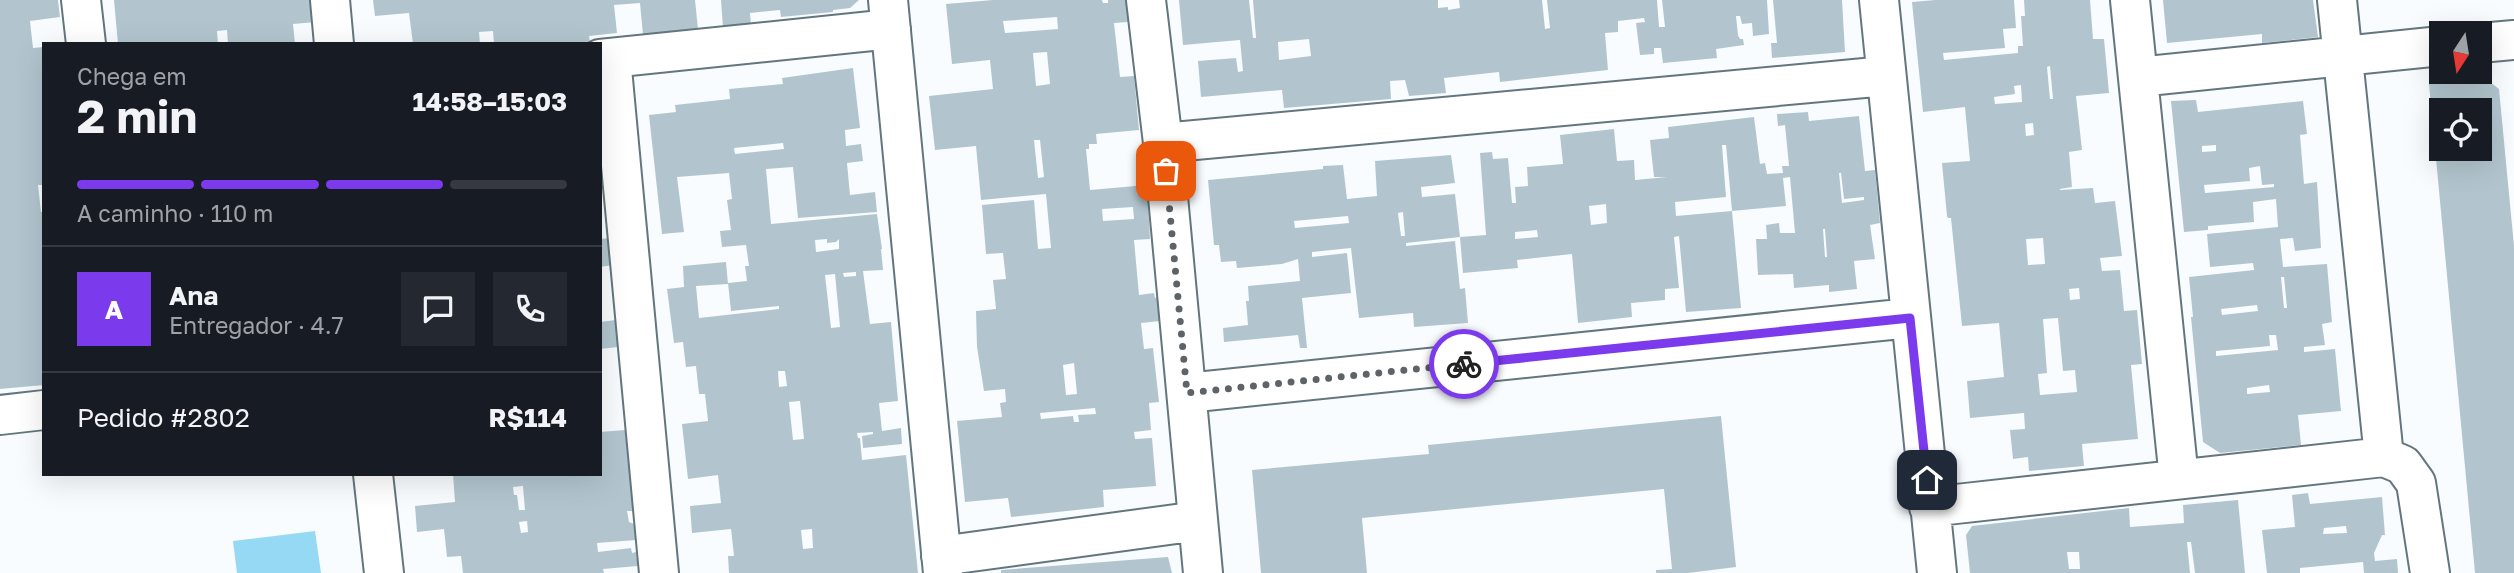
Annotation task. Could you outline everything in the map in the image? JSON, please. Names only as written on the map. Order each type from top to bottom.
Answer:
[{"type":"street","points":[[81,0],[86,42]]},
{"type":"street","points":[[330,0],[334,42]]},
{"type":"street","points":[[1146,0],[1163,144],[1203,573]]},
{"type":"street","points":[[1879,0],[1937,573]]},
{"type":"street","points":[[2130,0],[2179,479]]},
{"type":"street","points":[[2337,0],[2384,457]]},
{"type":"street","points":[[659,573],[606,59],[890,14],[942,564],[1198,521]]},
{"type":"street","points":[[2492,42],[2514,40]]},
{"type":"street","points":[[2138,77],[2429,47]]},
{"type":"street","points":[[1163,144],[1886,76]]},
{"type":"street","points":[[1187,393],[1910,318]]},
{"type":"street","points":[[0,415],[42,410]]},
{"type":"street","points":[[1929,507],[2384,457],[2403,465],[2416,483],[2430,573]]},
{"type":"street","points":[[373,476],[384,573]]},
{"type":"shaded area","points":[[315,531],[321,573],[237,573],[233,541]]},
{"type":"building","points":[[0,0],[58,0],[60,17],[30,21],[33,48],[42,47],[42,185],[38,185],[42,212],[42,385],[0,389]]},
{"type":"building","points":[[114,0],[314,0],[316,22],[293,24],[295,42],[228,42],[227,30],[217,31],[218,42],[118,42]]},
{"type":"building","points":[[373,0],[695,0],[698,29],[643,35],[640,3],[614,5],[617,33],[589,36],[590,42],[494,42],[493,31],[479,32],[480,42],[413,42],[409,13],[375,16]]},
{"type":"building","points":[[721,0],[859,0],[850,8],[833,12],[781,17],[780,10],[750,13],[751,25],[723,28]]},
{"type":"building","points":[[993,0],[1102,0],[1103,3],[1108,3],[1108,0],[1126,0],[1128,22],[1114,23],[1120,77],[1134,76],[1139,130],[1096,134],[1097,144],[1089,144],[1089,149],[1086,149],[1090,190],[1147,185],[1150,239],[1134,240],[1139,295],[1154,293],[1155,298],[1158,297],[1160,321],[1141,323],[1144,349],[1153,348],[1159,402],[1149,403],[1151,430],[1134,432],[1135,439],[1152,438],[1156,486],[1103,490],[1104,507],[1011,517],[1008,498],[965,502],[957,421],[1002,417],[1000,403],[1006,402],[1005,389],[984,391],[977,347],[976,311],[996,309],[993,280],[1006,279],[1003,253],[986,254],[982,205],[1034,200],[1038,249],[1051,248],[1046,194],[981,200],[976,146],[935,150],[929,96],[993,89],[990,60],[952,64],[946,4]],"holes":[[[1057,17],[1058,29],[1005,33],[1003,21]],[[1047,52],[1050,84],[1036,86],[1033,53]],[[1034,140],[1040,140],[1044,177],[1038,178]],[[1133,207],[1134,219],[1103,221],[1102,209]],[[1074,363],[1077,394],[1066,395],[1063,365]],[[1095,408],[1096,414],[1078,415],[1079,422],[1074,422],[1073,416],[1041,419],[1040,413]]]},
{"type":"building","points":[[1179,0],[1249,0],[1253,38],[1256,38],[1253,0],[1438,0],[1438,8],[1448,7],[1448,10],[1460,8],[1459,0],[1542,0],[1545,29],[1550,28],[1547,0],[1657,0],[1659,27],[1665,27],[1662,0],[1767,0],[1769,34],[1753,36],[1752,23],[1742,24],[1740,16],[1736,16],[1738,35],[1743,39],[1744,45],[1716,49],[1717,58],[1663,63],[1661,48],[1654,48],[1654,54],[1640,55],[1636,23],[1645,22],[1644,18],[1618,21],[1618,32],[1605,33],[1608,70],[1500,82],[1499,72],[1444,78],[1446,93],[1409,96],[1405,80],[1390,81],[1391,99],[1284,108],[1282,90],[1201,97],[1198,61],[1236,58],[1238,72],[1243,71],[1240,40],[1183,45]],"holes":[[[1309,39],[1311,56],[1279,60],[1278,42]]]},
{"type":"building","points":[[1773,0],[1842,0],[1845,52],[1772,58],[1771,43],[1777,43]]},
{"type":"building","points":[[2014,0],[2016,28],[2003,29],[2005,48],[1943,53],[1944,60],[2018,53],[2018,46],[2023,46],[2021,16],[2025,16],[2024,0],[2090,0],[2093,39],[2104,39],[2109,93],[2076,96],[2082,150],[2069,152],[2072,187],[2060,190],[2093,188],[2095,203],[2115,201],[2122,256],[2100,258],[2102,271],[2120,270],[2124,311],[2137,310],[2142,364],[2131,365],[2138,439],[2082,444],[2084,466],[2029,471],[2028,457],[2013,459],[2010,430],[2025,429],[2024,413],[1970,418],[1967,381],[2004,377],[1999,323],[1962,326],[1951,218],[1947,216],[1942,163],[1970,161],[1965,107],[1923,112],[1912,2]],"holes":[[[2050,66],[2053,99],[2050,99],[2047,67]],[[2021,85],[2022,102],[1995,104],[1994,97],[2015,94],[2014,86]],[[2033,123],[2034,135],[2026,136],[2025,124]],[[2043,238],[2045,264],[2028,265],[2026,239]],[[2079,288],[2080,299],[2070,300],[2069,289]],[[2058,318],[2063,371],[2075,370],[2077,392],[2040,395],[2038,374],[2047,373],[2043,319]]]},
{"type":"building","points":[[2163,0],[2313,0],[2318,37],[2262,43],[2262,34],[2167,43]]},
{"type":"building","points":[[853,68],[860,128],[845,130],[846,146],[861,144],[863,161],[847,163],[850,195],[875,192],[877,212],[798,218],[793,167],[766,169],[771,224],[877,214],[883,270],[863,271],[870,324],[891,322],[898,401],[879,403],[882,431],[901,428],[902,444],[863,448],[862,436],[873,432],[857,433],[862,460],[906,455],[918,573],[729,573],[728,556],[734,556],[731,529],[692,533],[690,506],[721,503],[718,475],[688,479],[682,424],[708,421],[705,394],[699,394],[696,366],[686,367],[683,342],[674,343],[667,289],[684,287],[683,266],[726,262],[728,284],[696,286],[699,318],[779,309],[779,306],[731,311],[728,283],[747,281],[745,266],[749,266],[746,245],[722,247],[720,231],[731,230],[727,200],[732,199],[729,173],[677,177],[684,232],[662,234],[649,115],[676,112],[675,105],[730,99],[729,89],[783,84],[782,78]],"holes":[[[783,143],[784,149],[735,154],[734,148]],[[827,239],[827,243],[839,239],[839,249],[816,252],[815,240]],[[856,272],[856,276],[844,277],[843,273]],[[835,274],[840,327],[831,328],[825,275]],[[778,371],[785,371],[787,386],[779,387]],[[800,401],[804,439],[793,440],[789,402]],[[812,529],[813,548],[803,549],[801,530]]]},
{"type":"building","points":[[2429,84],[2492,84],[2499,89],[2514,246],[2514,573],[2475,573],[2436,161],[2492,161],[2492,98],[2430,98]]},
{"type":"building","points":[[2196,100],[2198,112],[2303,101],[2307,134],[2300,135],[2304,184],[2317,182],[2321,248],[2295,251],[2293,238],[2280,239],[2283,267],[2327,264],[2332,322],[2322,324],[2325,345],[2304,347],[2304,352],[2335,349],[2341,411],[2298,415],[2301,445],[2220,453],[2203,442],[2189,277],[2254,270],[2253,263],[2210,267],[2207,234],[2278,227],[2276,199],[2253,202],[2254,222],[2208,226],[2208,230],[2184,232],[2171,101]],"holes":[[[2216,145],[2216,151],[2202,152],[2202,146]],[[2260,166],[2262,185],[2274,184],[2274,187],[2205,193],[2204,185],[2250,181],[2249,168]],[[2281,277],[2284,277],[2287,308],[2284,308]],[[2257,305],[2258,311],[2222,315],[2221,309]],[[2269,335],[2276,335],[2278,350],[2216,356],[2216,351],[2270,346]],[[2269,385],[2270,392],[2247,394],[2247,388]]]},
{"type":"building","points":[[1808,112],[1809,121],[1859,116],[1865,171],[1875,170],[1880,223],[1870,225],[1875,259],[1854,261],[1857,289],[1829,292],[1829,285],[1794,288],[1793,274],[1758,275],[1756,239],[1767,239],[1766,225],[1779,223],[1780,233],[1795,233],[1790,177],[1783,178],[1786,206],[1732,211],[1741,308],[1686,312],[1679,236],[1674,237],[1679,288],[1665,289],[1665,300],[1631,303],[1632,317],[1578,323],[1572,254],[1517,260],[1518,268],[1463,273],[1460,237],[1486,235],[1480,153],[1492,152],[1493,159],[1508,158],[1512,203],[1516,203],[1515,187],[1528,186],[1527,167],[1563,164],[1560,135],[1614,129],[1617,161],[1634,160],[1635,180],[1667,177],[1654,177],[1650,140],[1669,138],[1668,127],[1754,117],[1760,164],[1765,163],[1767,174],[1783,173],[1782,166],[1789,166],[1785,125],[1778,126],[1777,114]],"holes":[[[1722,145],[1726,145],[1732,211],[1676,216],[1675,202],[1726,197]],[[1839,173],[1844,199],[1864,197],[1864,200],[1842,203]],[[1606,204],[1607,223],[1591,225],[1589,206]],[[1823,229],[1827,257],[1825,257]],[[1537,230],[1538,237],[1515,239],[1515,232]]]},
{"type":"building","points":[[1451,155],[1455,183],[1421,187],[1422,197],[1455,194],[1460,237],[1406,243],[1406,246],[1455,241],[1460,289],[1465,288],[1468,323],[1414,327],[1413,313],[1359,318],[1351,248],[1312,252],[1312,257],[1347,253],[1351,293],[1302,298],[1307,348],[1300,348],[1298,335],[1224,342],[1223,328],[1248,325],[1248,286],[1300,281],[1298,259],[1282,264],[1237,268],[1236,261],[1221,262],[1219,245],[1214,245],[1208,180],[1343,165],[1347,199],[1377,196],[1375,161]],"holes":[[[1403,212],[1405,236],[1401,236],[1398,213]],[[1348,216],[1349,223],[1295,228],[1294,221]]]},
{"type":"building","points":[[610,238],[613,265],[602,267],[602,239]]},
{"type":"building","points":[[616,320],[618,347],[602,349],[602,322]]},
{"type":"building","points":[[1721,416],[1736,567],[1688,573],[1656,573],[1656,570],[1672,569],[1664,489],[1362,518],[1367,573],[1261,573],[1252,470],[1429,454],[1428,445]]},
{"type":"building","points":[[625,430],[634,511],[627,511],[629,522],[634,524],[636,540],[597,543],[598,552],[631,548],[632,553],[636,552],[638,566],[603,569],[604,573],[463,573],[461,556],[447,557],[444,529],[417,532],[415,506],[455,502],[453,476],[602,476],[602,432]],"holes":[[[523,486],[525,510],[519,510],[513,487]],[[527,521],[528,532],[521,533],[519,522]]]},
{"type":"building","points":[[2308,493],[2310,504],[2382,497],[2385,535],[2382,535],[2374,553],[2375,561],[2397,559],[2398,573],[2364,573],[2363,562],[2300,568],[2300,573],[2267,573],[2262,530],[2295,527],[2292,495]],"holes":[[[2346,526],[2347,533],[2323,534],[2324,528]]]},
{"type":"building","points":[[2238,500],[2245,573],[2195,573],[2191,542],[2187,542],[2190,573],[1970,573],[1966,535],[1972,526],[2129,508],[2130,527],[2184,523],[2183,505]],"holes":[[[2067,552],[2079,552],[2080,569],[2069,569]]]},
{"type":"building","points":[[1168,557],[1172,573],[1001,573],[1001,570]]},
{"type":"way so far","points":[[1166,171],[1187,393],[1464,364]]},
{"type":"route","points":[[1464,364],[1910,318],[1927,480]]}]
